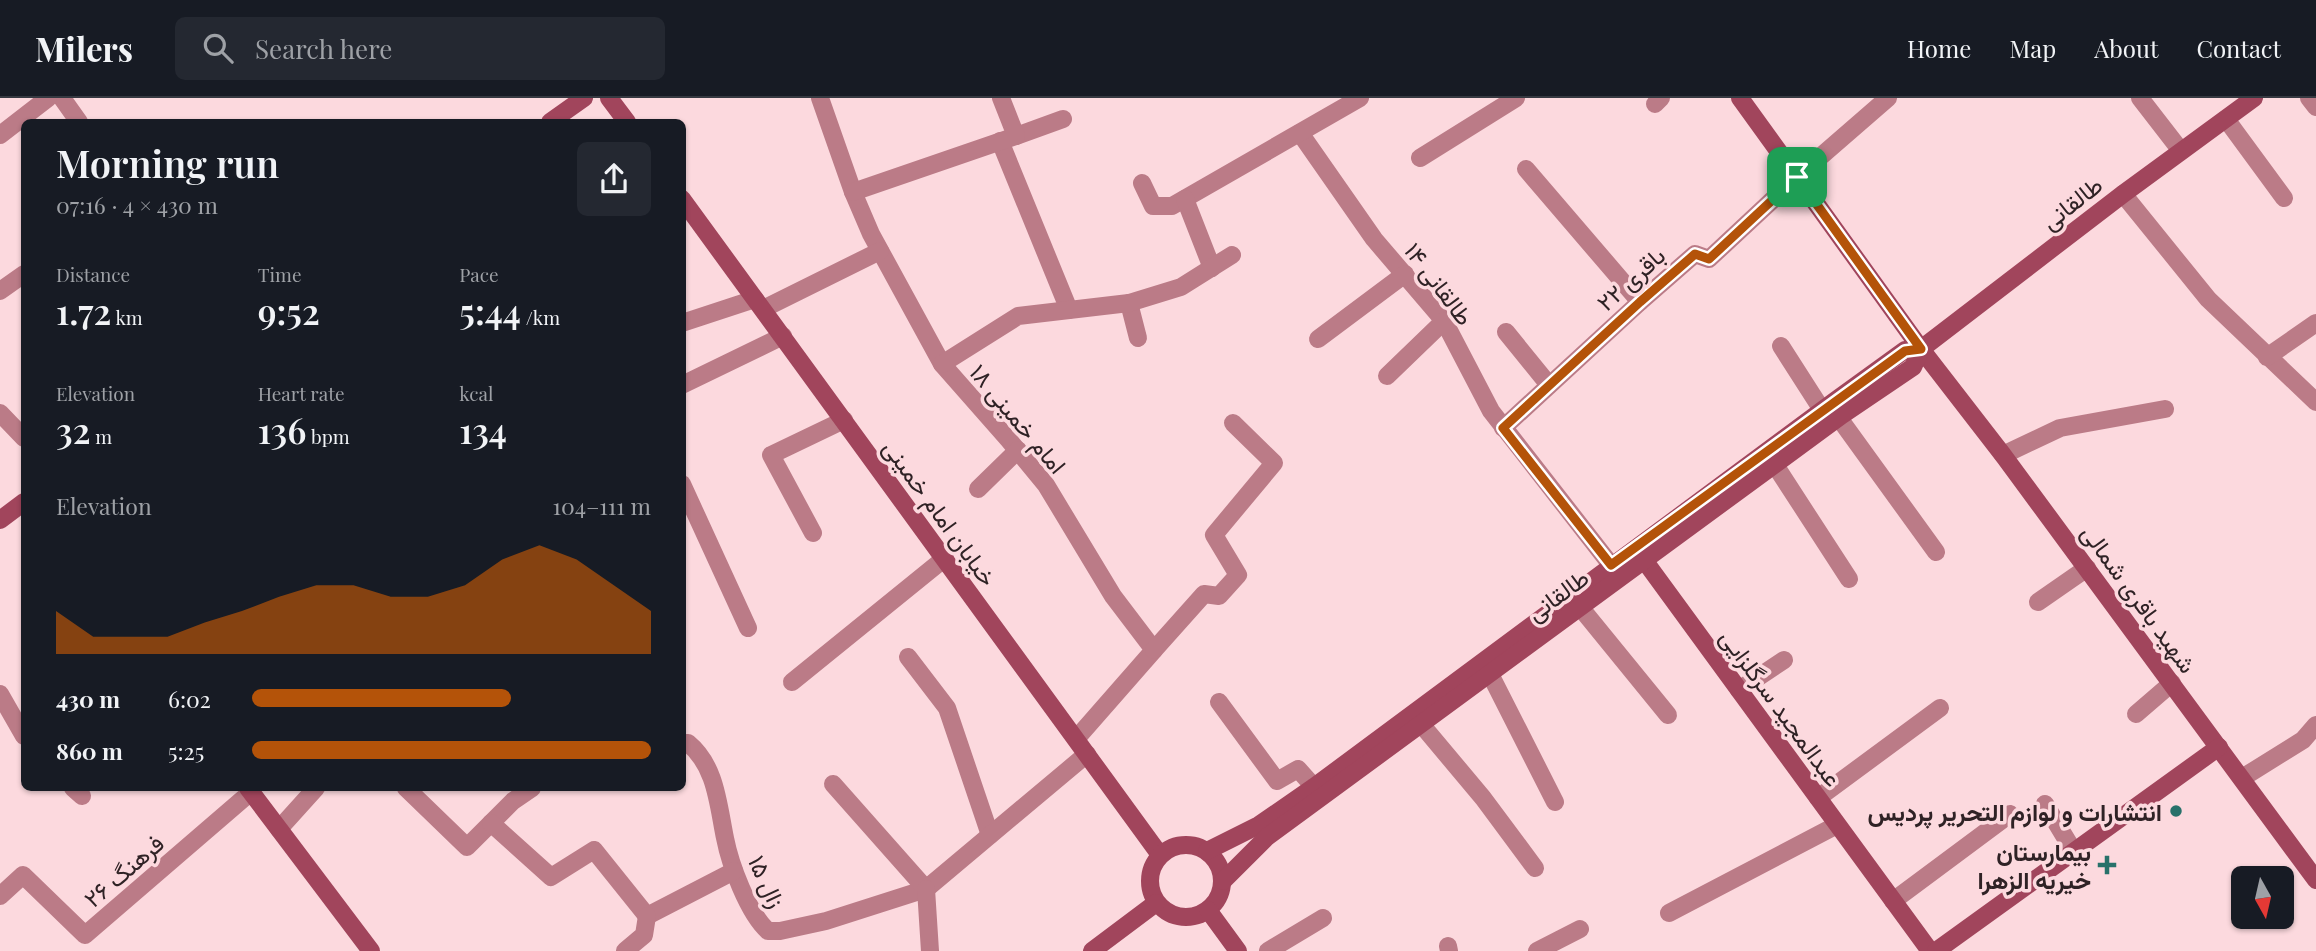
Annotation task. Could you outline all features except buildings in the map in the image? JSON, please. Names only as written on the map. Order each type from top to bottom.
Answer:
[{"type":"main road","points":[[554,119],[584,98]]},
{"type":"main road","points":[[609,98],[625,119]]},
{"type":"main road","name":"شهید باقری شمالی","points":[[1740,98],[1921,349],[2003,454],[2316,880]]},
{"type":"main road","name":"طالقانی","points":[[1223,881],[1267,837],[1774,465],[1913,367],[1921,349],[2123,194],[2254,98]]},
{"type":"main road","name":"خیابان امام خمینی","points":[[686,204],[1160,855]]},
{"type":"main road","name":"طالقانی","points":[[1207,851],[1259,825],[1314,787],[1822,410],[1905,351],[1921,349]]},
{"type":"main road","points":[[0,520],[21,504]]},
{"type":"main road","name":"عبدالمجید سرگلزایی","points":[[1644,560],[1930,951]]},
{"type":"main road","points":[[1936,951],[2219,747]]},
{"type":"main road","points":[[250,791],[371,951]]},
{"type":"main road","points":[[1183,845],[1207,851],[1216,860],[1223,881],[1216,902],[1198,916],[1187,918],[1165,912],[1156,903],[1149,884],[1150,873],[1160,855],[1183,845]]},
{"type":"main road","points":[[1092,951],[1156,903]]},
{"type":"main road","points":[[1208,910],[1238,951]]},
{"type":"street","points":[[0,135],[48,98]]},
{"type":"street","points":[[62,98],[77,119]]},
{"type":"street","name":"امام خمینی ۱۸","points":[[820,98],[853,192],[880,251],[942,364],[1046,485],[1113,596],[1154,650]]},
{"type":"street","points":[[1001,98],[1008,139],[1069,310]]},
{"type":"street","points":[[1142,183],[1153,206],[1172,206],[1360,98]]},
{"type":"street","points":[[1420,158],[1516,98]]},
{"type":"street","name":"باقری ۲۲","points":[[1503,428],[1695,254],[1709,259],[1797,177],[1888,98]]},
{"type":"street","points":[[2140,98],[2181,151]]},
{"type":"street","points":[[2309,98],[2316,107]]},
{"type":"street","points":[[2226,119],[2284,198]]},
{"type":"street","points":[[853,192],[1063,120]]},
{"type":"street","name":"طالقانی ۱۴","points":[[1300,133],[1374,239],[1444,321],[1491,411],[1503,428],[1611,565]]},
{"type":"street","points":[[1526,169],[1640,302]]},
{"type":"street","points":[[2123,194],[2208,299],[2316,402]]},
{"type":"street","points":[[1185,199],[1212,268]]},
{"type":"street","points":[[686,323],[759,304],[880,251]]},
{"type":"street","points":[[942,364],[1018,316],[1129,303],[1181,287],[1232,255]]},
{"type":"street","points":[[1318,339],[1405,274]]},
{"type":"street","points":[[0,291],[21,276]]},
{"type":"street","points":[[1129,303],[1138,338]]},
{"type":"street","points":[[1387,376],[1444,321]]},
{"type":"street","points":[[2267,357],[2316,323]]},
{"type":"street","points":[[1506,332],[1549,385]]},
{"type":"street","points":[[686,383],[783,336]]},
{"type":"street","points":[[1781,346],[1822,410]]},
{"type":"street","points":[[2003,454],[2060,428],[2165,409]]},
{"type":"street","points":[[0,413],[21,435]]},
{"type":"street","points":[[1839,418],[1936,552]]},
{"type":"street","points":[[813,533],[771,455],[844,420]]},
{"type":"street","points":[[926,889],[990,835],[1082,747],[1154,650],[1204,594],[1219,597],[1238,575],[1214,535],[1273,463],[1233,423]]},
{"type":"street","points":[[978,489],[1018,450]]},
{"type":"street","points":[[1774,465],[1849,579]]},
{"type":"street","points":[[686,491],[748,628]]},
{"type":"street","points":[[792,682],[944,558]]},
{"type":"street","points":[[2038,602],[2087,568]]},
{"type":"street","points":[[1580,607],[1668,715]]},
{"type":"street","points":[[908,657],[947,708],[990,835]]},
{"type":"street","points":[[1739,690],[1784,660]]},
{"type":"street","points":[[1490,674],[1555,802]]},
{"type":"street","points":[[2136,714],[2172,683]]},
{"type":"street","points":[[0,694],[21,731]]},
{"type":"street","points":[[1219,702],[1277,781],[1298,769],[1314,787]]},
{"type":"street","points":[[1818,798],[1940,708]]},
{"type":"street","points":[[1421,724],[1483,798],[1535,868]]},
{"type":"street","points":[[2242,778],[2303,740],[2316,725]]},
{"type":"street","name":"زال ۱۵","points":[[686,743],[699,752],[710,775],[734,872],[761,924],[768,931],[826,921],[926,889]]},
{"type":"street","points":[[833,784],[926,889],[930,951]]},
{"type":"street","name":"فرهنگ ۲۶","points":[[0,896],[23,875],[86,935],[248,791]]},
{"type":"street","points":[[279,829],[313,791]]},
{"type":"street","points":[[409,791],[467,846],[513,801],[528,791]]},
{"type":"street","points":[[2046,804],[2074,852]]},
{"type":"street","points":[[1893,901],[2010,814]]},
{"type":"street","points":[[491,823],[551,877],[594,850],[647,916],[644,935],[625,951]]},
{"type":"street","points":[[1669,913],[1837,825]]},
{"type":"street","points":[[647,916],[734,872]]},
{"type":"street","points":[[1268,951],[1323,918]]},
{"type":"street","points":[[1537,951],[1580,929]]},
{"type":"place","name":"انتشارات و لوازم التحریر پردیس","points":[[2176,811]]},
{"type":"place","name":"بیمارستان خیریه الزهرا","points":[[2107,865]]},
{"type":"route","points":[[1797,177],[1921,349],[1905,351],[1611,565],[1503,428],[1695,254],[1709,259],[1797,177]]}]
